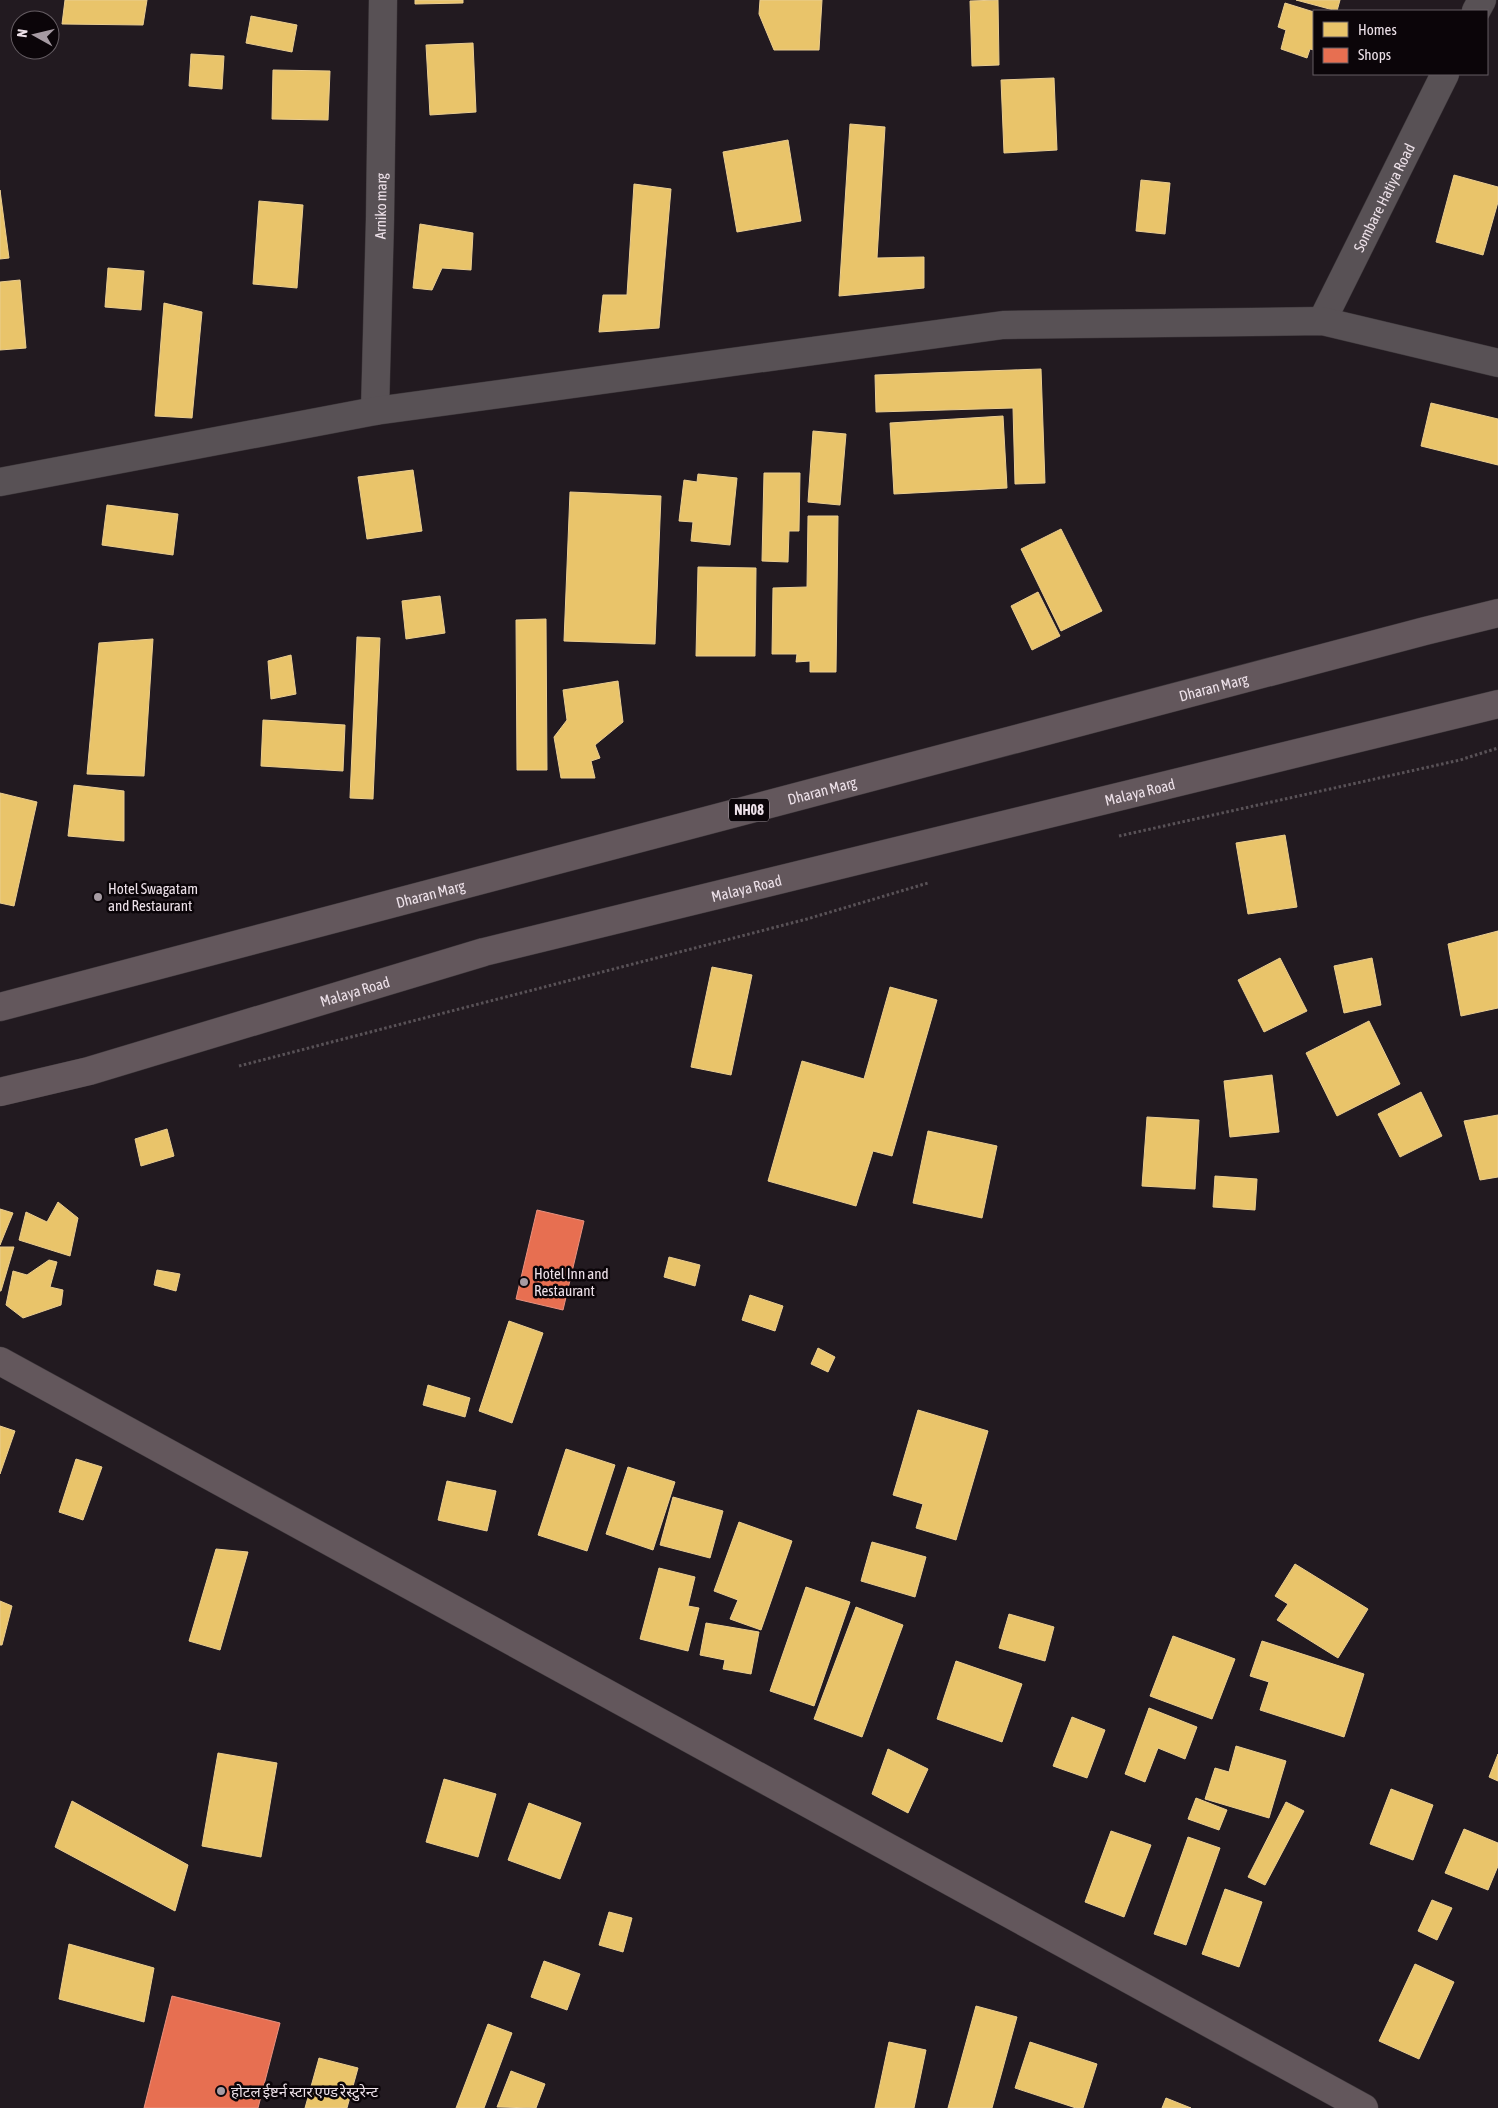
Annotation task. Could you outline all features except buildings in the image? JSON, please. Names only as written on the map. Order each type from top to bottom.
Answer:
[{"type":"main road","name":"Dharan Marg","points":[[0,1007],[1498,613]]},
{"type":"main road","name":"Malaya Road","points":[[0,1092],[89,1071],[484,952],[1498,704]]},
{"type":"main road","points":[[0,1362],[1364,2108]]},
{"type":"street","name":"Arniko marg","points":[[375,411],[383,0]]},
{"type":"street","name":"Sombare Hatiya Road","points":[[1322,321],[1445,75]]},
{"type":"street","points":[[0,482],[375,411],[1003,325],[1322,321],[1498,364]]},
{"type":"path","points":[[1118,836],[1460,760],[1498,748]]},
{"type":"path","points":[[238,1066],[807,919],[930,882]]},
{"type":"place","name":"Hotel Swagatam and Restaurant","points":[[98,897]]},
{"type":"place","name":"Hotel Inn and Restaurant","points":[[524,1282]]},
{"type":"place","name":"होटल ईष्टर्न स्टार एण्ड रेस्टुरेन्ट","points":[[221,2091]]}]
